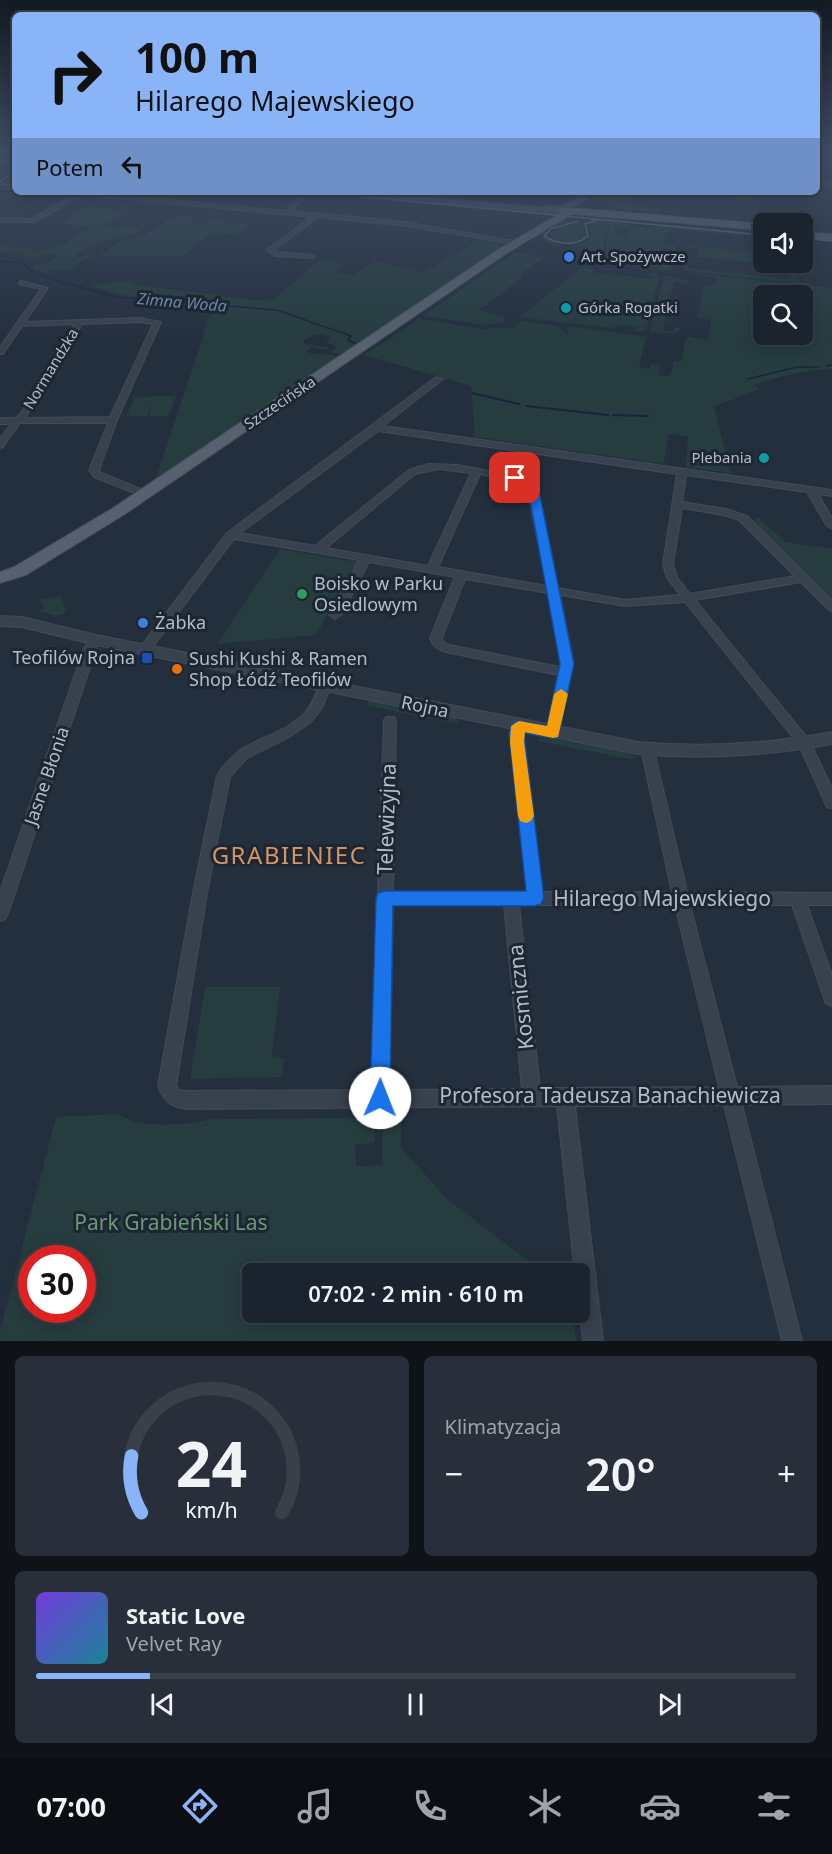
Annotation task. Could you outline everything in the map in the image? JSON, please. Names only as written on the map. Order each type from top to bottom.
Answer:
[{"type":"main road","name":"Szczecińska","points":[[0,578],[20,571],[145,494],[558,216]]},
{"type":"main road","points":[[616,216],[753,228]]},
{"type":"main road","points":[[813,234],[832,235]]},
{"type":"main road","name":"Szczecińska","points":[[0,589],[13,580],[20,571]]},
{"type":"street","points":[[0,220],[28,222],[40,216]]},
{"type":"street","points":[[312,257],[275,254],[270,250],[316,216]]},
{"type":"street","points":[[323,216],[412,225],[516,242]]},
{"type":"street","points":[[0,352],[45,288],[41,285],[21,283]]},
{"type":"street","points":[[20,324],[150,320],[157,322],[113,420],[94,470],[97,475],[145,494]]},
{"type":"street","name":"Normandzka","points":[[0,445],[24,414],[80,322]]},
{"type":"street","points":[[145,650],[231,534],[439,379]]},
{"type":"street","points":[[0,421],[113,420]]},
{"type":"street","points":[[376,428],[812,492],[832,493]]},
{"type":"street","points":[[317,550],[412,472],[426,467],[441,466],[515,478],[526,483],[532,490],[567,659],[553,733]]},
{"type":"street","points":[[431,570],[476,472]]},
{"type":"street","points":[[682,473],[669,570],[686,598],[804,743],[832,803]]},
{"type":"street","points":[[812,492],[832,526]]},
{"type":"street","points":[[677,504],[726,512],[743,518],[832,607]]},
{"type":"street","points":[[231,534],[630,603],[686,598],[805,578]]},
{"type":"street","points":[[335,615],[366,558]]},
{"type":"street","points":[[461,575],[436,638],[438,644],[446,648],[565,672]]},
{"type":"street","name":"Rojna","points":[[0,612],[18,618],[22,622]]},
{"type":"street","name":"Rojna","points":[[0,621],[22,622],[96,640],[553,733],[648,749],[729,752],[832,738]]},
{"type":"street","name":"Jasne Błonia","points":[[0,914],[90,648],[96,640]]},
{"type":"street","name":"Profesora Tadeusza Banachiewicza","points":[[325,686],[308,718],[245,752],[235,760],[224,776],[200,893],[167,1086],[169,1093],[176,1098],[187,1100],[832,1095]]},
{"type":"street","name":"Telewizyjna","points":[[380,1098],[390,720]]},
{"type":"street","points":[[519,726],[517,742],[535,898]]},
{"type":"street","points":[[648,749],[681,899],[792,1341]]},
{"type":"street","name":"Hilarego Majewskiego","points":[[384,898],[832,899]]},
{"type":"street","name":"Kosmiczna","points":[[512,898],[531,1096]]},
{"type":"street","points":[[797,899],[832,998]]},
{"type":"street","points":[[565,1096],[593,1341]]},
{"type":"green space","points":[[72,216],[118,216],[102,227],[136,228],[142,231],[109,239],[93,246],[74,257],[95,255],[72,266],[74,268],[50,270],[50,273],[34,271],[34,266],[50,263],[58,255],[43,254],[36,258],[0,251],[0,245],[45,251],[64,244],[92,227],[60,223]]},
{"type":"green space","points":[[176,217],[190,217],[194,220],[193,224],[204,224],[210,221],[249,224],[236,235],[211,233],[180,258],[178,256],[98,256],[122,240],[143,236],[157,229],[167,220]]},
{"type":"green space","points":[[591,219],[611,222],[606,233],[601,266],[595,263],[599,263],[600,259],[588,258],[586,262],[590,264],[576,261],[586,260],[589,247],[563,244],[562,247],[549,244],[542,239],[543,231],[561,221],[575,221],[553,227],[543,233],[543,237],[563,243],[552,239],[549,233],[579,222],[585,223],[583,226],[587,237],[574,243],[586,242],[592,235],[588,229],[594,224],[582,221]]},
{"type":"green space","points":[[612,222],[628,224],[625,228],[615,227],[612,235],[628,238],[631,230],[640,227],[649,229],[652,226],[659,241],[654,225],[753,234],[753,236],[669,229],[665,239],[661,240],[665,241],[665,245],[676,246],[676,251],[662,248],[659,262],[668,263],[669,260],[673,260],[671,271],[634,267],[634,264],[608,260],[605,266],[607,238],[611,240],[607,237]]},
{"type":"green space","points":[[483,238],[505,243],[503,247],[341,355],[331,352],[336,346],[325,342],[331,338],[329,336],[316,334],[304,341],[305,344],[329,347],[325,350],[312,347],[306,352],[339,357],[168,473],[157,475],[213,306],[217,301],[124,295],[89,286],[131,280],[138,285],[254,300],[274,299],[321,259],[343,265],[335,272],[352,275],[376,261],[424,272]]},
{"type":"green space","points":[[684,247],[753,252],[753,262],[697,257],[698,249]]},
{"type":"green space","points":[[515,252],[543,258],[524,272],[521,279],[479,310],[505,318],[504,322],[485,325],[423,316]]},
{"type":"green space","points":[[687,265],[687,268],[790,279],[790,275],[783,273],[797,274],[799,283],[684,271]]},
{"type":"green space","points":[[584,266],[592,269],[587,269],[592,270],[593,273],[653,279],[654,276],[646,275],[646,273],[660,275],[657,287],[653,288],[656,288],[646,331],[636,331],[637,327],[617,325],[614,328],[520,317]]},
{"type":"green space","points":[[684,273],[802,285],[753,285],[753,345],[813,345],[813,286],[832,288],[832,369],[793,374],[755,385],[759,389],[714,407],[731,473],[686,467],[688,436],[668,434],[664,464],[475,437],[471,386],[364,355],[419,319],[489,330],[489,328],[514,328],[521,321],[558,326],[568,335],[567,326],[650,337],[646,338],[639,367],[650,369],[651,364],[660,365],[658,375],[670,376],[674,361],[682,361],[684,344],[688,336],[708,340],[711,320],[698,318],[703,285],[715,286],[717,278]]},
{"type":"green space","points":[[664,275],[689,281],[689,284],[674,281],[663,330],[673,332],[674,328],[680,328],[676,334],[650,332]]},
{"type":"green space","points":[[176,396],[169,416],[149,416],[152,405],[147,416],[126,416],[135,397]]},
{"type":"green space","points":[[757,517],[786,542],[832,549],[832,602],[754,523]]},
{"type":"green space","points":[[280,549],[357,562],[316,635],[217,644]]},
{"type":"green space","points":[[60,596],[66,609],[63,615],[56,616],[39,611],[44,607],[39,600]]},
{"type":"green space","points":[[369,700],[457,718],[459,721],[458,724],[367,706]]},
{"type":"green space","points":[[539,736],[628,753],[639,758],[630,759],[538,741]]},
{"type":"green space","points":[[205,987],[280,987],[272,1056],[284,1058],[282,1077],[190,1079]]},
{"type":"green space","name":"Park Grabieński Las","points":[[117,1114],[140,1123],[165,1125],[194,1123],[209,1119],[375,1118],[374,1143],[355,1145],[356,1166],[382,1165],[382,1118],[401,1117],[401,1148],[447,1199],[531,1263],[242,1263],[242,1323],[574,1323],[576,1341],[0,1341],[0,1332],[18,1263],[18,1323],[96,1323],[96,1245],[23,1245],[56,1117]]},
{"type":"waterway","name":"Zimna Woda","points":[[0,261],[23,263],[28,269],[55,280],[116,297],[277,310],[351,336],[348,340],[356,344]]},
{"type":"waterway","name":"Zimna Woda","points":[[827,366],[832,365]]},
{"type":"waterway","name":"Zimna Woda","points":[[748,379],[797,367],[819,367]]},
{"type":"waterway","name":"Zimna Woda","points":[[472,393],[519,404]]},
{"type":"waterway","name":"Zimna Woda","points":[[526,406],[608,415]]},
{"type":"waterway","name":"Zimna Woda","points":[[613,415],[648,416]]},
{"type":"tram line","points":[[560,216],[753,234]]},
{"type":"tram line","points":[[578,221],[551,229],[544,236],[560,242],[577,242],[588,236],[585,224],[597,220]]},
{"type":"tram line","points":[[813,239],[832,241]]},
{"type":"slow traffic","points":[[526,816],[517,742],[519,726],[553,733],[561,694]]},
{"type":"place","name":"Art. Spożywcze","points":[[569,257]]},
{"type":"place","name":"Górka Rogatki","points":[[566,308]]},
{"type":"place","name":"Plebania","points":[[764,458]]},
{"type":"place","name":"Boisko w Parku Osiedlowym","points":[[302,594]]},
{"type":"place","name":"Żabka","points":[[143,623]]},
{"type":"place","name":"Teofilów Rojna","points":[[147,658]]},
{"type":"place","name":"Sushi Kushi & Ramen Shop Łódź Teofilów","points":[[177,669]]},
{"type":"district","name":"GRABIENIEC","points":[[289,856]]},
{"type":"route","points":[[380,1098],[384,898],[535,898],[517,733],[519,726],[553,733],[567,659],[534,495],[526,483],[515,478]]}]
